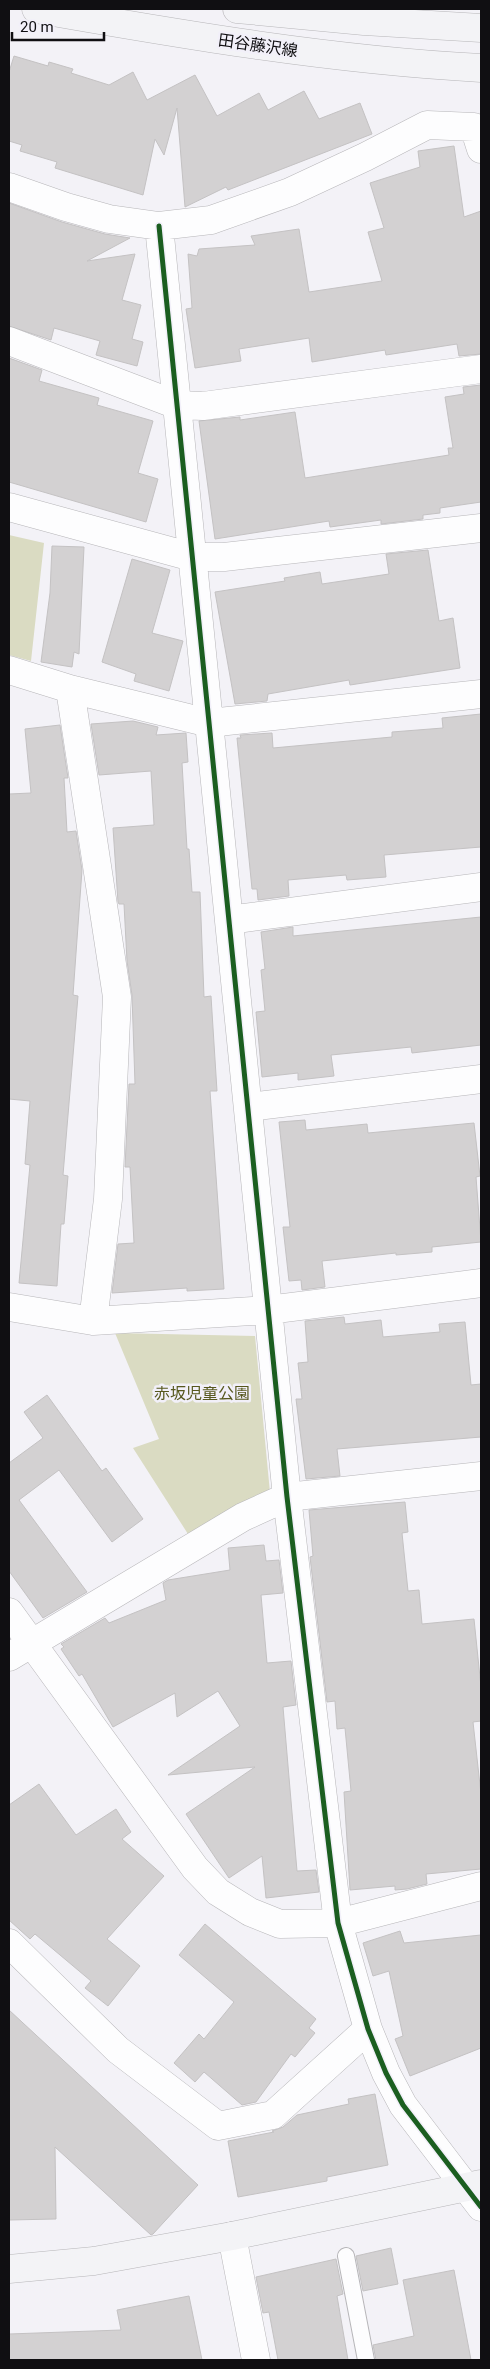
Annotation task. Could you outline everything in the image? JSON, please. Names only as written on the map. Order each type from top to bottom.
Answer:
[{"type":"main road","name":"田谷藤沢線","points":[[36,9],[145,28],[357,59],[481,68]]},
{"type":"main road","name":"田谷藤沢線","points":[[237,9],[364,21],[481,28]]},
{"type":"main road","points":[[9,2269],[94,2261],[476,2193]]},
{"type":"street","points":[[9,187],[100,217],[159,226],[212,220],[290,192],[366,157],[428,125],[474,127],[481,149]]},
{"type":"street","points":[[159,226],[287,1497],[338,1923],[368,2029],[386,2073],[403,2105],[476,2193]]},
{"type":"street","points":[[9,341],[177,405],[203,406],[481,369]]},
{"type":"street","points":[[9,507],[192,557],[224,557],[481,528]]},
{"type":"street","points":[[9,670],[70,689],[209,723],[481,694]]},
{"type":"street","points":[[70,689],[117,997],[108,1199],[93,1321]]},
{"type":"street","points":[[229,920],[481,887]]},
{"type":"street","points":[[248,1107],[481,1079]]},
{"type":"street","points":[[9,1307],[93,1321],[268,1310],[481,1283]]},
{"type":"street","points":[[9,1658],[31,1642],[243,1517],[287,1497],[481,1476]]},
{"type":"street","points":[[9,1612],[195,1868],[218,1892],[250,1912],[280,1924],[338,1923],[481,1886]]},
{"type":"street","points":[[9,1943],[118,2050],[218,2126],[273,2114],[368,2029]]},
{"type":"street","points":[[232,2236],[256,2360]]},
{"type":"lane","points":[[346,2256],[366,2360]]},
{"type":"green space","points":[[9,535],[44,543],[31,661],[9,655]]},
{"type":"green space","name":"赤坂児童公園","points":[[115,1333],[255,1336],[271,1503],[195,1545],[133,1448],[159,1439]]},
{"type":"building","points":[[14,56],[48,66],[49,62],[73,69],[71,73],[109,85],[133,72],[147,100],[195,75],[217,116],[259,93],[268,110],[304,91],[319,119],[360,103],[372,134],[228,190],[226,187],[185,207],[177,108],[164,155],[155,139],[143,195],[55,168],[57,162],[20,151],[22,145],[9,141],[9,72]]},
{"type":"building","points":[[454,146],[464,217],[481,211],[481,354],[459,356],[457,344],[386,355],[385,350],[312,362],[309,338],[239,349],[241,361],[195,368],[186,309],[192,308],[188,254],[197,256],[199,249],[255,245],[251,236],[299,229],[309,292],[382,281],[368,232],[384,228],[370,183],[420,167],[418,151]]},
{"type":"building","points":[[9,203],[62,222],[105,234],[130,238],[87,261],[135,254],[122,300],[141,305],[132,339],[143,342],[137,366],[96,355],[100,341],[54,328],[51,340],[9,326]]},
{"type":"building","points":[[9,358],[42,370],[39,381],[99,398],[97,405],[153,421],[138,473],[158,479],[146,522],[9,482]]},
{"type":"building","points":[[481,385],[481,502],[440,508],[440,513],[423,515],[423,519],[381,524],[381,520],[330,527],[329,521],[215,539],[199,421],[240,417],[240,420],[295,412],[305,478],[449,455],[448,448],[453,448],[445,397],[464,394],[463,387]]},
{"type":"building","points":[[52,546],[84,547],[79,654],[74,652],[72,667],[41,662],[50,593]]},
{"type":"building","points":[[428,550],[439,621],[453,618],[460,668],[350,685],[349,680],[268,694],[267,701],[235,704],[215,592],[285,581],[284,578],[320,572],[322,584],[389,574],[386,554]]},
{"type":"building","points":[[132,559],[170,570],[152,633],[183,641],[169,691],[134,681],[136,674],[102,662]]},
{"type":"building","points":[[481,714],[481,847],[384,855],[386,877],[347,880],[346,875],[288,880],[289,896],[258,900],[257,889],[252,889],[237,738],[241,738],[240,735],[272,733],[273,748],[392,737],[392,732],[443,728],[442,718]]},
{"type":"building","points":[[133,721],[158,727],[156,735],[186,733],[188,762],[182,763],[187,849],[189,849],[192,892],[200,892],[204,997],[211,996],[217,1091],[210,1091],[224,1289],[187,1291],[187,1288],[112,1293],[118,1244],[134,1243],[130,1167],[125,1167],[129,1084],[135,1084],[132,995],[127,961],[124,904],[119,904],[118,902],[113,828],[154,825],[151,771],[99,775],[91,724]]},
{"type":"building","points":[[60,725],[68,778],[64,778],[67,832],[76,831],[82,870],[73,995],[78,996],[63,1175],[68,1176],[64,1224],[61,1224],[57,1286],[19,1283],[30,1165],[25,1164],[30,1101],[9,1099],[9,794],[31,793],[25,729]]},
{"type":"building","points":[[481,917],[481,1045],[412,1053],[411,1047],[331,1055],[334,1076],[298,1080],[298,1073],[262,1077],[256,1012],[265,1011],[261,970],[265,969],[261,932],[293,927],[293,936]]},
{"type":"building","points":[[305,1120],[306,1130],[367,1124],[368,1133],[474,1123],[480,1176],[476,1177],[481,1242],[432,1247],[432,1252],[396,1255],[396,1253],[322,1261],[325,1287],[302,1290],[301,1280],[289,1281],[283,1227],[290,1227],[279,1122]]},
{"type":"building","points":[[344,1317],[345,1324],[381,1320],[383,1337],[440,1332],[439,1324],[465,1322],[471,1385],[481,1384],[481,1437],[337,1449],[340,1476],[306,1479],[296,1399],[302,1399],[298,1363],[308,1362],[305,1321]]},
{"type":"building","points":[[47,1395],[102,1471],[106,1468],[143,1519],[112,1542],[59,1470],[19,1500],[87,1592],[43,1618],[9,1571],[9,1463],[43,1438],[24,1412]]},
{"type":"building","points":[[405,1502],[408,1532],[402,1533],[408,1591],[419,1590],[422,1624],[474,1619],[481,1687],[481,1721],[473,1722],[481,1794],[481,1869],[426,1874],[427,1884],[407,1889],[395,1890],[395,1886],[350,1890],[344,1792],[351,1791],[345,1728],[337,1729],[335,1701],[327,1702],[310,1557],[313,1556],[309,1510]]},
{"type":"building","points":[[264,1545],[266,1561],[279,1560],[283,1593],[261,1595],[267,1663],[291,1661],[296,1705],[283,1707],[297,1871],[316,1870],[319,1892],[266,1898],[262,1856],[229,1878],[186,1814],[255,1767],[168,1775],[240,1726],[218,1691],[177,1717],[175,1693],[113,1727],[82,1674],[79,1676],[61,1649],[64,1647],[61,1644],[105,1618],[109,1623],[166,1600],[163,1583],[168,1580],[230,1570],[228,1548]]},
{"type":"building","points":[[39,1784],[76,1835],[116,1809],[131,1832],[122,1839],[164,1876],[107,1939],[140,1966],[108,2006],[85,1988],[91,1981],[35,1934],[30,1939],[9,1920],[9,1805]]},
{"type":"building","points":[[205,1924],[316,2019],[309,2028],[315,2033],[295,2057],[291,2054],[256,2102],[242,2105],[204,2072],[195,2082],[174,2063],[199,2034],[204,2039],[234,2002],[179,1955]]},
{"type":"building","points":[[400,1931],[404,1943],[481,1935],[481,2048],[410,2076],[395,2039],[403,2036],[389,1971],[373,1976],[363,1943]]},
{"type":"building","points":[[9,2010],[198,2185],[153,2234],[151,2235],[55,2147],[56,2219],[9,2220]]},
{"type":"building","points":[[375,2094],[388,2165],[327,2177],[327,2181],[238,2197],[228,2141],[274,2132],[272,2131],[283,2127],[297,2115],[349,2104],[348,2099]]},
{"type":"building","points":[[391,2248],[398,2284],[363,2291],[356,2256]]},
{"type":"building","points":[[336,2259],[343,2294],[337,2296],[348,2360],[278,2360],[269,2312],[263,2313],[256,2277]]},
{"type":"building","points":[[454,2270],[471,2360],[376,2360],[373,2345],[414,2336],[403,2280]]},
{"type":"building","points":[[189,2296],[202,2360],[9,2360],[9,2334],[121,2330],[117,2310]]},
{"type":"cycle path","points":[[159,226],[287,1497],[338,1923],[368,2029],[386,2073],[403,2105],[481,2207]]}]
